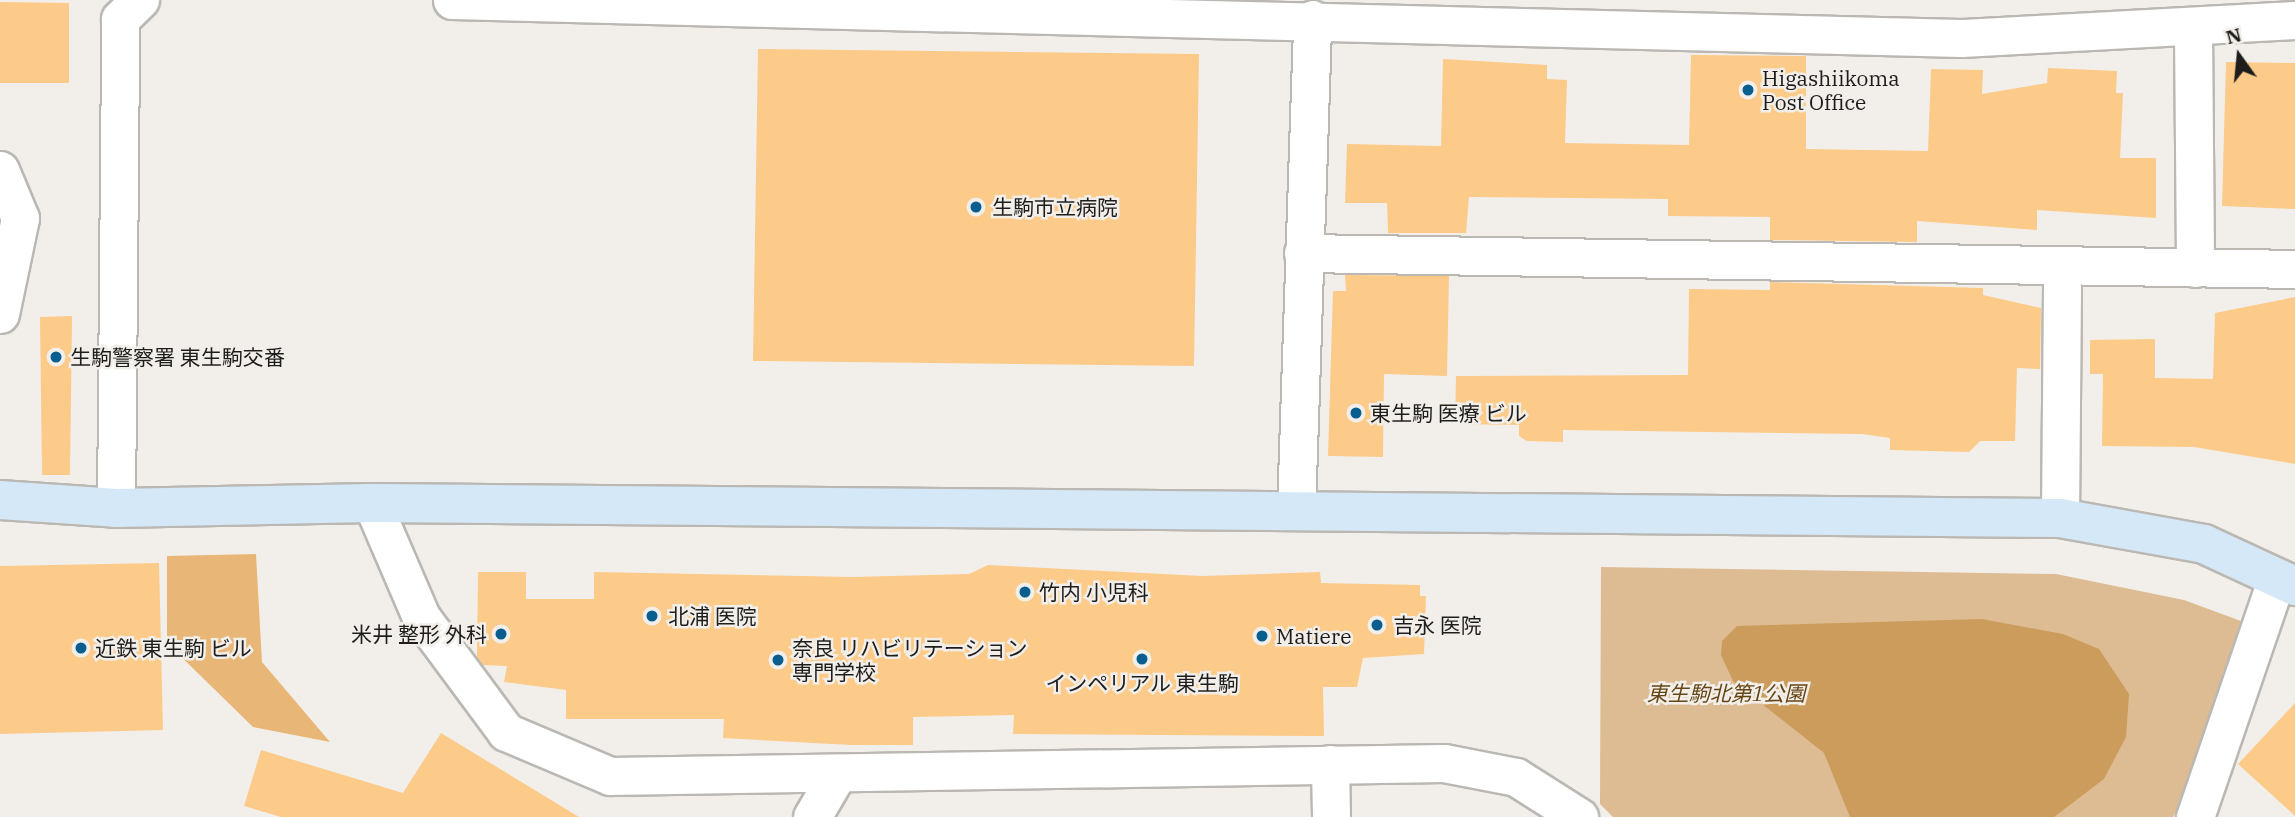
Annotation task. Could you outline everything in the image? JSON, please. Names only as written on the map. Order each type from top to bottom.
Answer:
[{"type":"street","points":[[116,508],[121,19],[140,0]]},
{"type":"street","points":[[452,0],[1312,19],[1961,38],[2193,30],[2295,20]]},
{"type":"street","points":[[1296,510],[1312,19]]},
{"type":"street","points":[[2193,30],[2195,268]]},
{"type":"street","points":[[0,170],[20,218],[0,314]]},
{"type":"street","points":[[1303,253],[2295,270]]},
{"type":"street","points":[[2060,518],[2062,266]]},
{"type":"street","points":[[0,500],[116,508],[372,503],[2060,518],[2204,544],[2286,582],[2195,817]]},
{"type":"street","points":[[372,503],[421,617],[506,732],[610,776],[836,776],[1444,763],[1517,777],[1579,817]]},
{"type":"street","points":[[1330,764],[1331,817]]},
{"type":"street","points":[[812,817],[836,776]]},
{"type":"green space","name":"東生駒北第1公園","points":[[1601,567],[2056,574],[2184,600],[2241,621],[2189,789],[2173,817],[1613,817],[1600,804]]},
{"type":"shaded area","points":[[256,554],[262,662],[330,742],[253,727],[167,643],[167,556]]},
{"type":"shaded area","points":[[1982,619],[2063,634],[2099,649],[2129,694],[2126,737],[2104,779],[2054,817],[1850,817],[1824,753],[1733,681],[1721,655],[1722,641],[1737,626]]},
{"type":"building","points":[[0,2],[69,3],[69,83],[0,83]]},
{"type":"building","name":"生駒市立病院","points":[[758,49],[1199,54],[1194,366],[753,361]]},
{"type":"building","points":[[1691,55],[1806,56],[1806,149],[1928,151],[1931,69],[1983,70],[1982,94],[2047,83],[2048,68],[2117,71],[2116,93],[2123,93],[2120,158],[2156,158],[2156,218],[2037,210],[2037,230],[1917,221],[1917,242],[1770,240],[1770,217],[1668,216],[1668,199],[1469,197],[1466,233],[1388,233],[1387,203],[1345,203],[1347,144],[1441,146],[1443,59],[1547,65],[1547,79],[1567,80],[1565,143],[1689,145]]},
{"type":"building","points":[[2226,62],[2295,63],[2295,209],[2222,206]]},
{"type":"building","points":[[1345,275],[1449,276],[1447,376],[1384,374],[1383,457],[1328,456],[1333,291],[1346,291]]},
{"type":"building","points":[[1770,282],[1983,288],[1983,295],[2041,308],[2040,369],[2017,368],[2015,441],[1980,441],[1969,452],[1890,450],[1890,438],[1862,434],[1563,430],[1563,442],[1527,441],[1519,436],[1519,425],[1455,424],[1456,376],[1688,375],[1689,289],[1770,290]]},
{"type":"building","points":[[2295,297],[2295,464],[2194,447],[2102,446],[2103,374],[2090,374],[2090,340],[2155,339],[2155,378],[2213,379],[2215,313]]},
{"type":"building","points":[[72,316],[70,475],[42,475],[40,317]]},
{"type":"building","name":"近鉄 東生駒 ビル","points":[[159,563],[163,730],[0,734],[0,566]]},
{"type":"building","points":[[988,565],[1202,576],[1320,572],[1321,583],[1420,585],[1420,596],[1426,596],[1424,654],[1363,658],[1357,687],[1323,687],[1324,736],[1013,734],[1014,715],[913,717],[913,745],[851,745],[723,738],[724,719],[566,719],[566,690],[504,682],[507,666],[483,665],[477,657],[478,572],[526,572],[526,599],[594,599],[594,572],[852,577],[969,574]]},
{"type":"building","points":[[2295,703],[2295,816],[2238,764]]},
{"type":"building","points":[[441,733],[579,817],[281,817],[244,806],[261,750],[403,793]]},
{"type":"place","name":"Higashiikoma Post Office","points":[[1748,90]]},
{"type":"place","name":"生駒市立病院","points":[[976,207]]},
{"type":"place","name":"生駒警察署 東生駒交番","points":[[56,357]]},
{"type":"place","name":"東生駒 医療 ビル","points":[[1356,413]]},
{"type":"place","name":"竹内 小児科","points":[[1025,592]]},
{"type":"place","name":"北浦 医院","points":[[652,616]]},
{"type":"place","name":"吉永 医院","points":[[1377,625]]},
{"type":"place","name":"米井 整形 外科","points":[[501,634]]},
{"type":"place","name":"Matiere","points":[[1262,636]]},
{"type":"place","name":"近鉄 東生駒 ビル","points":[[81,648]]},
{"type":"place","name":"インペリアル 東生駒","points":[[1142,659]]},
{"type":"place","name":"奈良 リハビリテーション 専門学校","points":[[778,660]]}]
